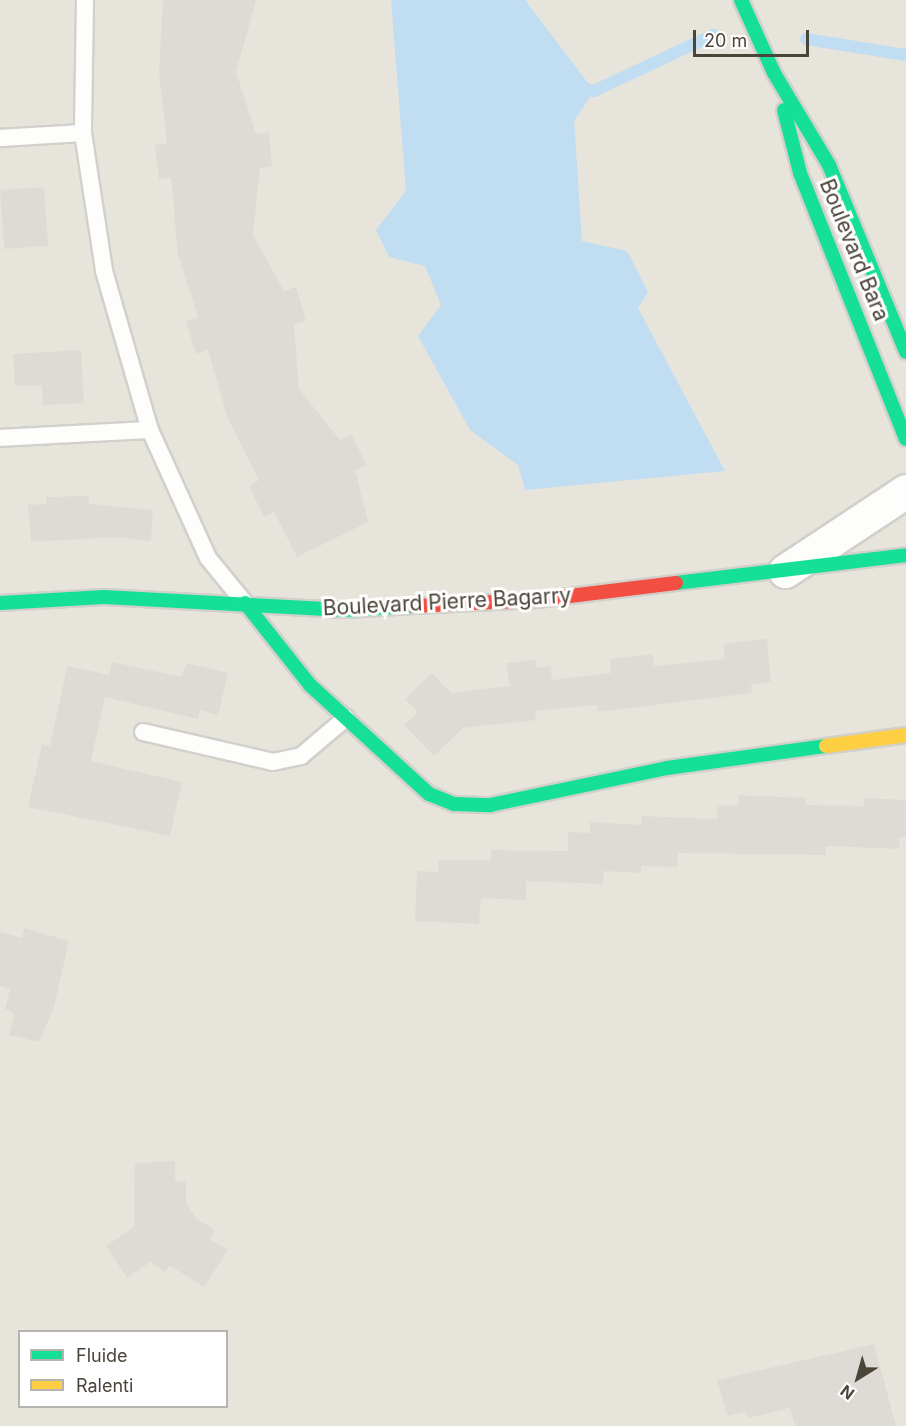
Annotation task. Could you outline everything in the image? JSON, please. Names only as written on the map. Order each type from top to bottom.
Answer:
[{"type":"street","name":"Boulevard Bara","points":[[741,0],[774,73],[829,165],[906,352]]},
{"type":"street","name":"Boulevard Bara","points":[[774,73],[800,172],[906,440]]},
{"type":"street","name":"Boulevard Pierre Bagarry","points":[[785,571],[906,490]]},
{"type":"street","name":"Boulevard Pierre Bagarry","points":[[0,603],[104,597],[344,610],[537,600],[906,555]]},
{"type":"street","points":[[244,603],[310,685],[429,794],[454,804],[490,805],[667,768],[906,735]]},
{"type":"lane","points":[[85,0],[83,133],[104,271],[150,430],[208,558],[244,603]]},
{"type":"lane","points":[[0,138],[83,133]]},
{"type":"lane","points":[[0,438],[150,430]]},
{"type":"lane","points":[[143,732],[273,762],[301,756],[346,718]]},
{"type":"shaded area","points":[[0,0],[906,0],[906,1426],[0,1426]]},
{"type":"water","points":[[391,0],[525,0],[594,91],[574,121],[582,241],[627,251],[648,292],[638,308],[725,471],[525,490],[518,465],[470,430],[418,336],[441,305],[425,266],[389,257],[376,230],[406,191]]},
{"type":"building","points":[[163,0],[256,0],[236,72],[256,134],[269,132],[272,167],[260,168],[253,235],[284,291],[296,287],[306,321],[294,324],[299,389],[340,440],[351,434],[367,466],[355,470],[368,522],[297,557],[274,512],[264,517],[249,486],[259,480],[228,419],[208,350],[196,354],[186,321],[198,317],[178,254],[171,178],[159,179],[155,145],[167,144],[159,73]]},
{"type":"building","points":[[44,187],[48,246],[4,249],[0,190]]},
{"type":"building","points":[[81,350],[84,403],[43,405],[42,385],[15,386],[13,354]]},
{"type":"building","points":[[89,496],[89,504],[153,510],[151,541],[114,537],[31,542],[28,505],[46,504],[46,497]]},
{"type":"building","points":[[767,639],[771,682],[751,684],[752,693],[598,712],[597,705],[535,711],[536,720],[463,728],[434,756],[404,725],[418,712],[405,699],[432,673],[451,693],[510,686],[506,663],[536,660],[537,668],[550,666],[552,680],[611,673],[610,659],[653,654],[654,666],[725,659],[723,644]]},
{"type":"building","points":[[112,662],[182,677],[186,663],[228,673],[218,715],[200,710],[198,719],[105,697],[91,761],[182,782],[170,836],[28,807],[42,744],[50,746],[67,666],[109,675],[107,688]]},
{"type":"building","points":[[738,795],[806,798],[806,805],[864,806],[864,798],[906,800],[906,837],[900,837],[899,849],[826,846],[826,855],[678,853],[677,867],[641,866],[641,873],[604,871],[603,884],[526,881],[526,900],[481,898],[479,924],[415,921],[417,871],[438,872],[438,860],[491,860],[491,850],[568,851],[568,832],[590,833],[590,822],[642,825],[642,816],[717,819],[717,805],[738,806]]},
{"type":"building","points":[[24,928],[69,941],[54,1007],[39,1042],[9,1035],[15,1014],[5,1009],[10,989],[0,986],[0,932],[22,938]]},
{"type":"building","points":[[175,1161],[175,1181],[186,1182],[186,1204],[197,1219],[215,1230],[210,1239],[228,1250],[204,1287],[169,1265],[165,1272],[150,1262],[127,1278],[106,1246],[134,1227],[135,1163]]},
{"type":"building","points":[[874,1344],[896,1426],[795,1426],[790,1408],[748,1418],[746,1412],[728,1416],[717,1380]]},
{"type":"waterway","points":[[578,87],[594,91],[713,35]]},
{"type":"waterway","points":[[806,39],[906,55]]},
{"type":"traffic: fast","points":[[741,0],[774,73],[829,165],[906,352]]},
{"type":"traffic: fast","points":[[784,110],[800,173],[906,439]]},
{"type":"traffic: fast","points":[[676,583],[906,555]]},
{"type":"traffic: fast","points":[[0,603],[104,597],[344,610],[414,606]]},
{"type":"traffic: fast","points":[[245,603],[310,685],[429,794],[454,804],[490,805],[667,768],[826,746]]},
{"type":"traffic: slow","points":[[826,746],[906,735]]},
{"type":"traffic: jam","points":[[414,606],[537,600],[676,583]]}]
